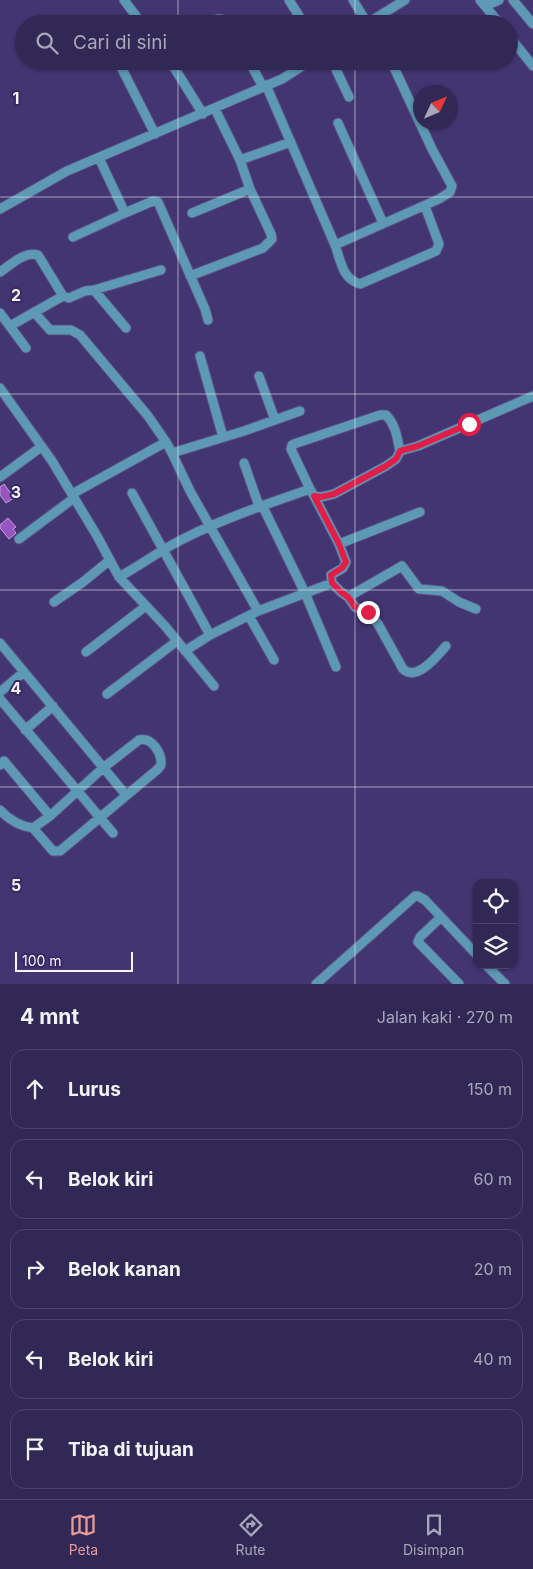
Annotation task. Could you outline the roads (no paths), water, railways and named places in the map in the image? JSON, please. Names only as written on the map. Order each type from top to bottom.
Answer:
[{"type":"street","points":[[124,0],[135,15]]},
{"type":"street","points":[[289,0],[298,15]]},
{"type":"street","points":[[353,0],[363,15]]},
{"type":"street","points":[[381,15],[405,0]]},
{"type":"street","points":[[480,0],[492,15]]},
{"type":"street","points":[[487,0],[492,3],[499,0]]},
{"type":"street","points":[[512,0],[532,20]]},
{"type":"street","points":[[518,47],[533,66]]},
{"type":"street","points":[[123,70],[155,134]]},
{"type":"street","points":[[176,70],[203,114]]},
{"type":"street","points":[[255,70],[265,86],[291,142],[347,277],[352,282],[360,284],[436,251],[439,244],[425,206]]},
{"type":"street","points":[[0,209],[68,172],[215,109],[282,79],[296,70]]},
{"type":"street","points":[[336,70],[349,98]]},
{"type":"street","points":[[335,245],[425,206],[450,192],[452,186],[394,70]]},
{"type":"street","points":[[190,276],[263,248],[270,242],[271,234],[250,189],[240,160],[215,109]]},
{"type":"street","points":[[338,123],[383,223]]},
{"type":"street","points":[[240,160],[291,142]]},
{"type":"street","points":[[99,158],[125,213]]},
{"type":"street","points":[[192,213],[250,189]]},
{"type":"street","points":[[73,237],[153,201],[158,202],[205,309],[208,320]]},
{"type":"street","points":[[0,272],[24,255],[38,256],[63,296],[69,298],[85,291],[161,270]]},
{"type":"street","points":[[94,290],[126,328]]},
{"type":"street","points":[[10,326],[63,296]]},
{"type":"street","points":[[34,312],[50,330],[71,330],[80,335],[148,416],[166,442],[190,491],[211,525],[258,611]]},
{"type":"street","points":[[0,313],[26,348]]},
{"type":"street","points":[[200,356],[223,437]]},
{"type":"street","points":[[260,376],[275,420]]},
{"type":"street","points":[[0,388],[73,496],[119,577],[177,641],[214,686]]},
{"type":"street","points":[[400,451],[426,442],[533,396]]},
{"type":"street","points":[[172,453],[300,411]]},
{"type":"street","points":[[119,577],[211,525],[260,505],[312,492],[321,497],[334,494],[386,466],[396,459],[400,451],[395,430],[391,420],[386,415],[380,414],[294,444],[291,450],[312,492],[339,544],[346,562],[342,568],[331,575],[332,583],[348,597],[355,607],[368,612],[403,668],[408,672],[416,672],[434,660],[446,646]]},
{"type":"street","points":[[19,539],[73,496],[166,442]]},
{"type":"street","points":[[0,477],[41,447]]},
{"type":"street","points":[[244,463],[260,505],[305,593],[336,667]]},
{"type":"street","points":[[132,493],[210,635]]},
{"type":"street","points":[[339,544],[420,512]]},
{"type":"street","points":[[54,602],[110,560]]},
{"type":"street","points":[[348,597],[402,566],[419,589],[442,591],[459,602],[476,609]]},
{"type":"street","points":[[185,651],[210,635],[258,611],[332,583]]},
{"type":"street","points":[[86,652],[146,606]]},
{"type":"street","points":[[249,616],[274,660]]},
{"type":"street","points":[[107,694],[177,641]]},
{"type":"street","points":[[0,643],[126,795]]},
{"type":"street","points":[[0,692],[24,672]]},
{"type":"street","points":[[0,699],[114,833]]},
{"type":"street","points":[[25,730],[53,706]]},
{"type":"street","points":[[0,810],[13,822],[24,827],[33,828],[50,816],[103,768],[139,740],[147,740],[155,747],[160,757],[161,765],[100,818],[57,852],[53,851],[33,828]]},
{"type":"street","points":[[1,761],[50,816]]},
{"type":"street","points":[[316,984],[412,898],[418,896],[473,951]]},
{"type":"street","points":[[441,917],[420,937],[418,942],[459,984]]},
{"type":"street","points":[[490,969],[505,984]]}]
